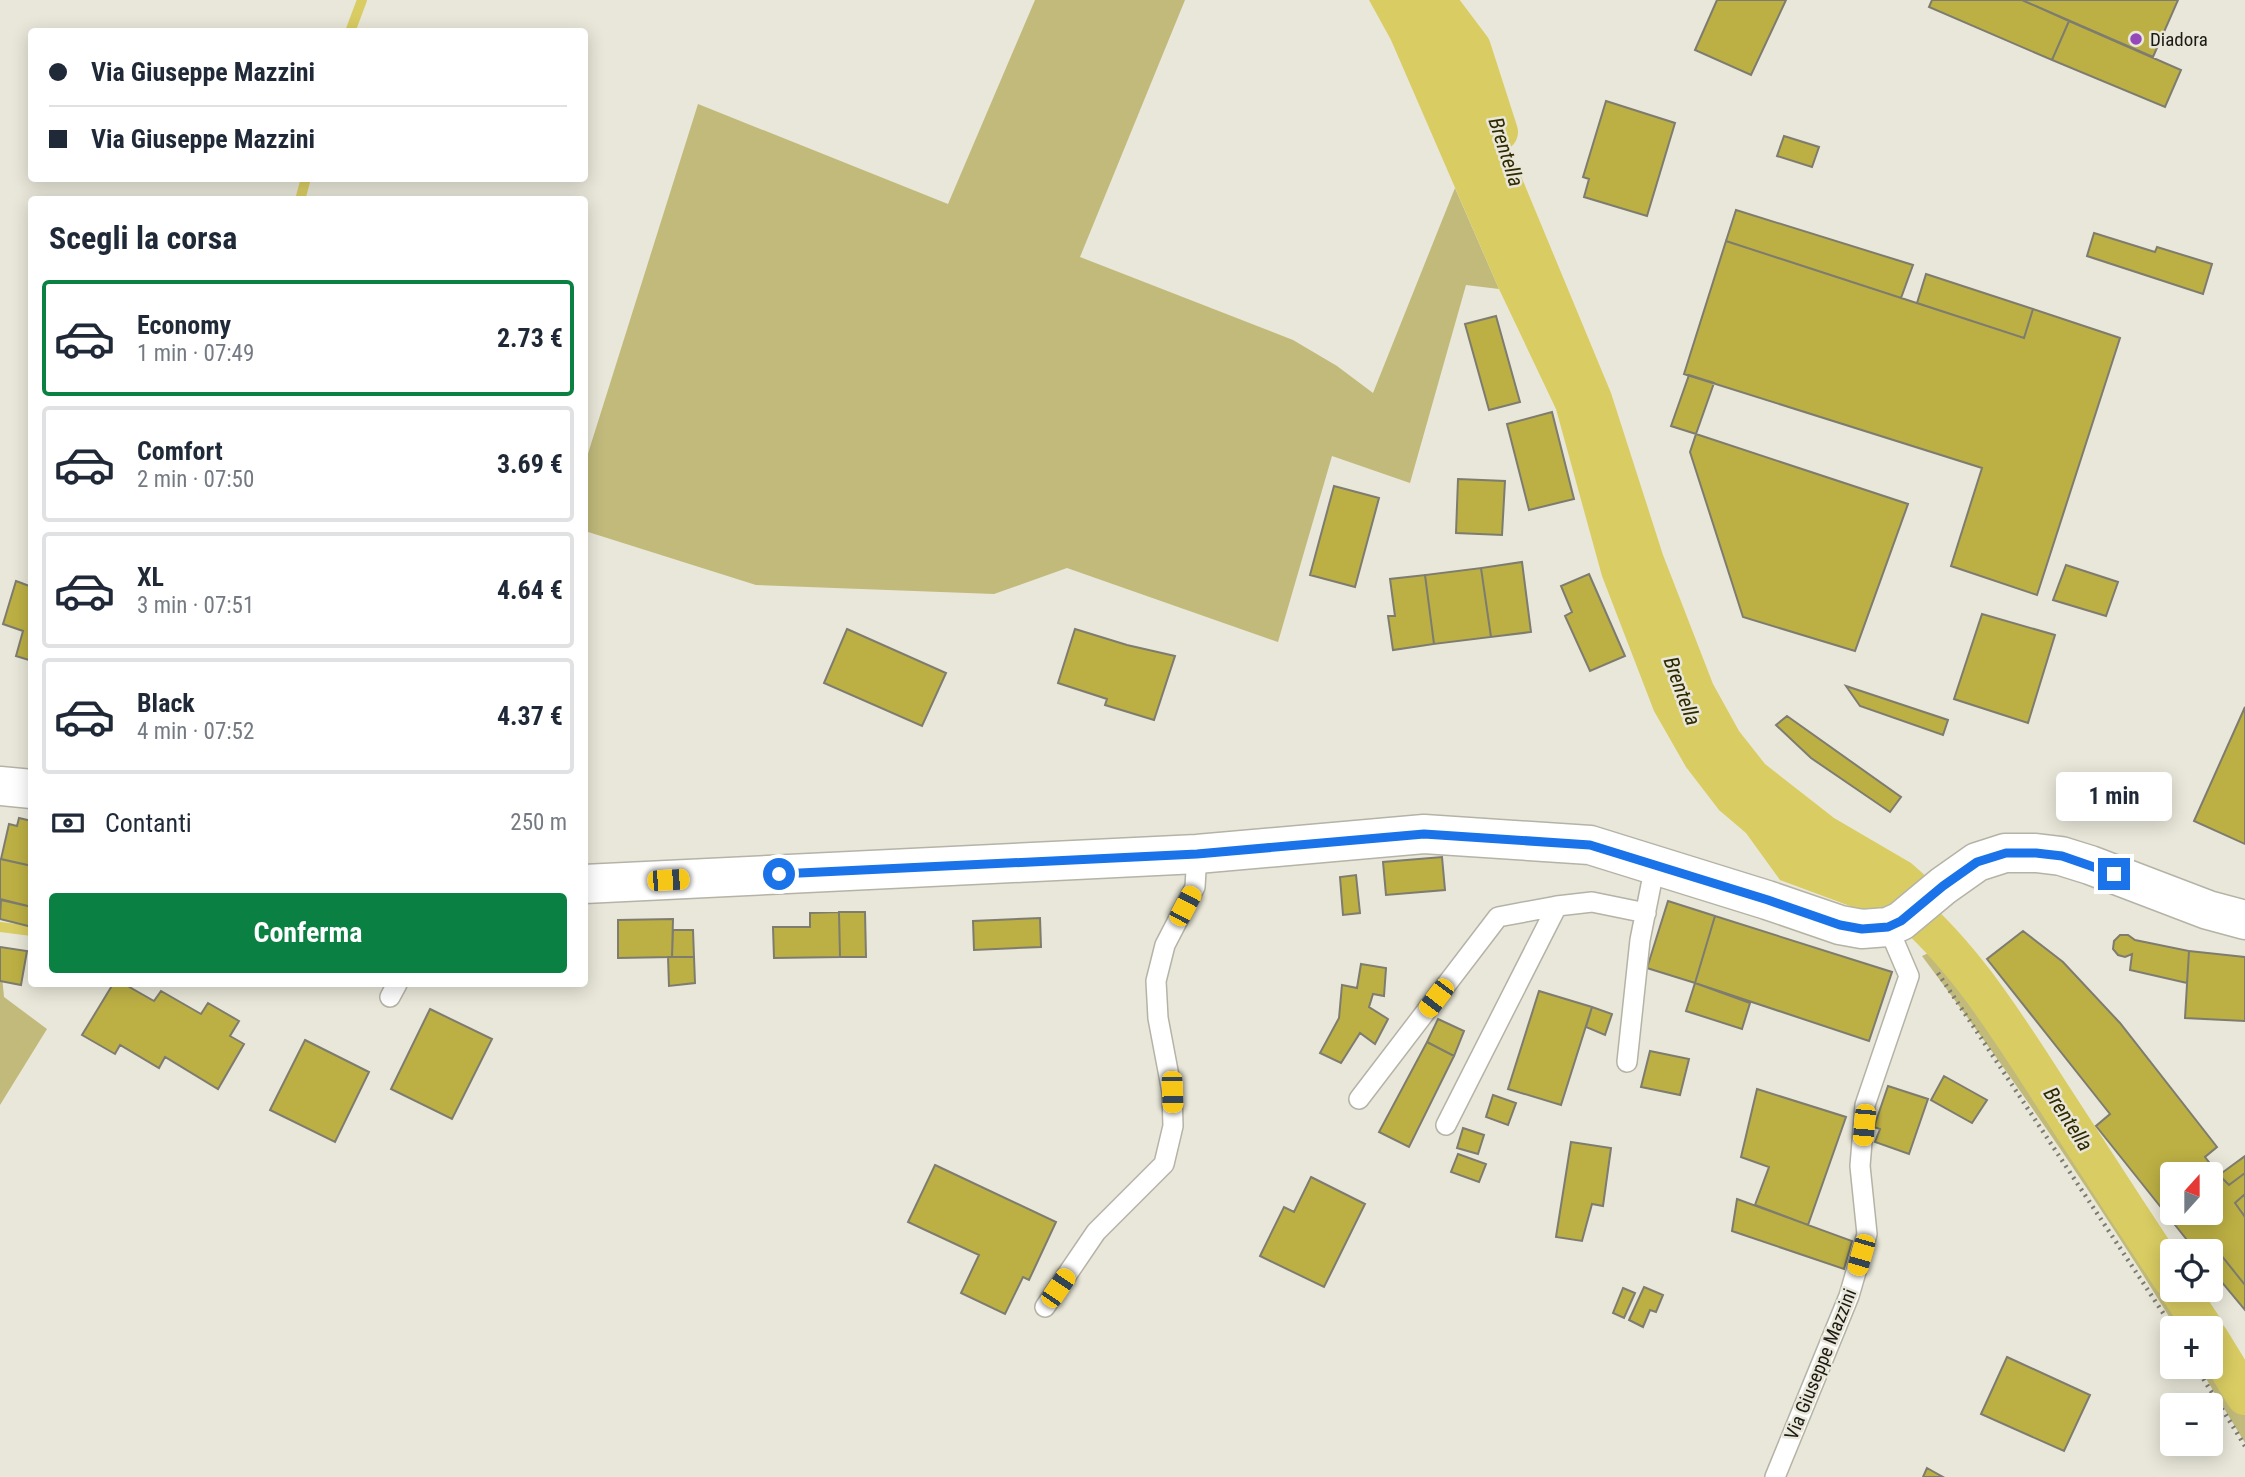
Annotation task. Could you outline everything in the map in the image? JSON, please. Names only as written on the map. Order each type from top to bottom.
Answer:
[{"type":"street","points":[[0,786],[28,789]]},
{"type":"street","points":[[588,884],[1197,854],[1424,834],[1590,845],[1840,925],[1862,929],[1894,924],[1977,862],[2006,853],[2062,856],[2208,910],[2245,920]]},
{"type":"lane","points":[[1045,1307],[1096,1232],[1164,1164],[1173,1126],[1172,1092],[1158,1018],[1156,981],[1165,945],[1195,887],[1197,854]]},
{"type":"lane","points":[[1627,1062],[1640,940],[1655,865]]},
{"type":"lane","points":[[1359,1099],[1498,917],[1592,902],[1646,913]]},
{"type":"lane","points":[[1446,1125],[1557,906]]},
{"type":"lane","name":"Via Giuseppe Mazzini","points":[[1775,1477],[1849,1296],[1867,1234],[1860,1166],[1866,1105],[1909,976],[1894,924]]},
{"type":"path","points":[[1894,924],[1968,1017],[2165,1316]]},
{"type":"path","points":[[2203,1379],[2245,1446]]},
{"type":"shaded area","points":[[1035,0],[1185,0],[1080,257],[1293,340],[1337,366],[1373,393],[1455,188],[1499,289],[1466,285],[1410,483],[1332,456],[1278,642],[1067,568],[994,594],[756,585],[588,532],[588,453],[698,104],[948,204]]},
{"type":"shaded area","points":[[1958,939],[2166,1239],[2160,1239],[2160,1302],[2208,1302],[2216,1316],[2168,1316],[2054,1139],[1922,956]]},
{"type":"shaded area","points":[[0,955],[4,997],[47,1029],[0,1105]]},
{"type":"shaded area","points":[[2223,1326],[2245,1361],[2245,1443],[2223,1407],[2223,1393],[2215,1393],[2206,1379],[2223,1379]]},
{"type":"water","points":[[1369,0],[1448,0],[1611,393],[1663,555],[1713,684],[1739,731],[1765,764],[1834,818],[1911,863],[1936,885],[1886,910],[1858,909],[1780,880],[1746,833],[1719,810],[1686,767],[1654,711],[1602,576],[1556,409],[1499,289],[1391,40]]},
{"type":"building","points":[[1717,0],[1786,0],[1751,75],[1695,50]]},
{"type":"building","points":[[1932,0],[2022,0],[2069,21],[2052,60],[1929,7]]},
{"type":"building","name":"Diadora","points":[[2022,0],[2178,0],[2153,57]]},
{"type":"building","points":[[2069,21],[2181,70],[2165,107],[2052,60]]},
{"type":"building","points":[[1606,101],[1675,123],[1647,216],[1584,197],[1589,179],[1583,177]]},
{"type":"building","points":[[1784,136],[1819,147],[1812,167],[1777,156]]},
{"type":"building","points":[[1736,210],[1913,265],[1901,298],[1726,241]]},
{"type":"building","points":[[2094,233],[2155,252],[2157,247],[2212,264],[2203,294],[2087,256]]},
{"type":"building","points":[[1726,241],[2024,338],[2033,309],[2120,338],[2037,595],[1951,566],[1982,468],[1684,374]]},
{"type":"building","points":[[1926,274],[2033,309],[2024,338],[1917,303]]},
{"type":"building","points":[[1496,316],[1520,402],[1489,410],[1465,324]]},
{"type":"building","points":[[1689,375],[1714,383],[1696,434],[1671,426]]},
{"type":"building","points":[[1552,412],[1574,499],[1529,510],[1507,424]]},
{"type":"building","points":[[1696,434],[1908,504],[1855,651],[1743,617],[1690,452]]},
{"type":"building","points":[[1458,479],[1505,481],[1502,535],[1456,533]]},
{"type":"building","points":[[1334,486],[1379,498],[1355,587],[1310,575]]},
{"type":"building","points":[[1522,562],[1531,632],[1491,637],[1481,568]]},
{"type":"building","points":[[2066,565],[2118,582],[2106,616],[2053,600]]},
{"type":"building","points":[[1481,568],[1491,637],[1434,644],[1425,575]]},
{"type":"building","points":[[1589,574],[1625,656],[1590,671],[1565,616],[1572,612],[1561,586]]},
{"type":"building","points":[[1425,575],[1434,644],[1393,650],[1388,616],[1395,616],[1390,579]]},
{"type":"building","points":[[16,581],[28,586],[28,660],[16,656],[23,631],[3,624]]},
{"type":"building","points":[[1982,614],[2055,635],[2028,723],[1954,699]]},
{"type":"building","points":[[847,629],[946,673],[922,726],[824,683]]},
{"type":"building","points":[[1075,629],[1175,656],[1154,720],[1105,705],[1107,699],[1058,683]]},
{"type":"building","points":[[1846,686],[1948,720],[1943,735],[1860,706]]},
{"type":"building","points":[[2245,707],[2245,844],[2194,821]]},
{"type":"building","points":[[1787,716],[1901,797],[1890,812],[1811,758],[1776,725]]},
{"type":"building","points":[[19,818],[28,820],[28,865],[1,859],[9,824],[17,826]]},
{"type":"building","points":[[1442,857],[1445,890],[1386,895],[1383,862]]},
{"type":"building","points":[[0,859],[28,865],[28,906],[0,899]]},
{"type":"building","points":[[1356,875],[1360,913],[1343,915],[1340,877]]},
{"type":"building","points":[[1,900],[28,906],[28,926],[0,919]]},
{"type":"building","points":[[1668,901],[1715,916],[1695,983],[1647,968]]},
{"type":"building","points":[[839,912],[865,912],[866,957],[840,957]]},
{"type":"building","points":[[839,912],[840,957],[774,958],[773,927],[810,927],[810,913]]},
{"type":"building","points":[[1715,916],[1892,972],[1869,1041],[1695,983]]},
{"type":"building","points":[[1040,918],[1041,947],[974,950],[973,921]]},
{"type":"building","points":[[673,919],[672,957],[618,958],[618,920]]},
{"type":"building","points":[[673,930],[693,930],[694,957],[672,957]]},
{"type":"building","points":[[2023,931],[2063,962],[2120,1023],[2217,1147],[2205,1157],[2209,1162],[2160,1162],[2160,1206],[2096,1126],[2110,1114],[1987,959]]},
{"type":"building","points":[[2120,935],[2189,951],[2187,983],[2130,970],[2132,954],[2125,957],[2118,955],[2113,949],[2114,941]]},
{"type":"building","points":[[0,947],[27,951],[21,985],[0,981]]},
{"type":"building","points":[[2189,951],[2245,957],[2245,1021],[2185,1018]]},
{"type":"building","points":[[668,957],[694,957],[695,983],[669,986]]},
{"type":"building","points":[[1361,964],[1386,968],[1384,996],[1373,994],[1369,1007],[1388,1019],[1375,1044],[1360,1033],[1341,1063],[1320,1053],[1339,1018],[1342,985],[1357,988]]},
{"type":"building","points":[[1695,983],[1750,1003],[1742,1029],[1686,1011]]},
{"type":"building","points":[[111,987],[129,987],[154,1001],[161,991],[201,1014],[208,1003],[239,1021],[230,1036],[244,1044],[218,1089],[165,1057],[159,1068],[120,1045],[115,1054],[82,1035]]},
{"type":"building","points":[[1539,991],[1592,1007],[1561,1105],[1508,1089]]},
{"type":"building","points":[[1592,1007],[1612,1014],[1605,1035],[1586,1027]]},
{"type":"building","points":[[430,1009],[492,1039],[452,1119],[391,1089]]},
{"type":"building","points":[[1438,1019],[1464,1031],[1454,1056],[1427,1042]]},
{"type":"building","points":[[305,1040],[369,1072],[335,1142],[270,1110]]},
{"type":"building","points":[[1427,1042],[1454,1056],[1409,1147],[1379,1132]]},
{"type":"building","points":[[1650,1051],[1689,1059],[1680,1095],[1641,1087]]},
{"type":"building","points":[[1944,1076],[1987,1100],[1972,1123],[1931,1100]]},
{"type":"building","points":[[1888,1086],[1928,1099],[1909,1154],[1875,1142],[1880,1129],[1874,1127]]},
{"type":"building","points":[[1757,1089],[1846,1117],[1808,1225],[1755,1205],[1769,1167],[1741,1157]]},
{"type":"building","points":[[1493,1095],[1516,1103],[1508,1125],[1486,1117]]},
{"type":"building","points":[[1463,1128],[1484,1135],[1478,1154],[1457,1148]]},
{"type":"building","points":[[1571,1142],[1611,1148],[1603,1206],[1592,1204],[1582,1241],[1556,1237]]},
{"type":"building","points":[[1458,1154],[1486,1164],[1479,1182],[1451,1172]]},
{"type":"building","points":[[2245,1156],[2245,1173],[2229,1185],[2223,1179],[2223,1172]]},
{"type":"building","points":[[935,1165],[1056,1222],[1029,1280],[1023,1277],[1005,1314],[961,1293],[979,1255],[908,1222]]},
{"type":"building","points":[[2245,1173],[2245,1194],[2235,1203],[2245,1217],[2245,1285],[2223,1258],[2223,1239],[2186,1239],[2175,1225],[2223,1225],[2223,1179],[2229,1185]]},
{"type":"building","points":[[1311,1177],[1365,1204],[1324,1287],[1260,1256],[1284,1207],[1294,1212]]},
{"type":"building","points":[[2245,1194],[2245,1217],[2235,1203]]},
{"type":"building","points":[[1737,1199],[1852,1241],[1844,1269],[1732,1231]]},
{"type":"building","points":[[2223,1258],[2245,1285],[2245,1310],[2223,1284]]},
{"type":"building","points":[[1644,1287],[1663,1295],[1656,1312],[1650,1310],[1643,1327],[1629,1320]]},
{"type":"building","points":[[1623,1288],[1635,1293],[1624,1318],[1613,1313]]},
{"type":"building","points":[[2007,1357],[2090,1395],[2064,1451],[1981,1414]]},
{"type":"building","points":[[1927,1468],[1943,1477],[1923,1477]]},
{"type":"waterway","points":[[352,28],[362,0]]},
{"type":"waterway","name":"Brentella","points":[[1436,0],[1472,48],[1499,132]]},
{"type":"waterway","points":[[301,196],[305,182]]},
{"type":"waterway","name":"Brentella","points":[[1886,891],[1935,934],[1977,984],[2160,1261]]},
{"type":"waterway","points":[[0,927],[28,930]]},
{"type":"waterway","name":"Brentella","points":[[2187,1302],[2196,1316]]},
{"type":"waterway","name":"Brentella","points":[[2223,1360],[2245,1396]]},
{"type":"place","name":"Diadora","points":[[2136,39]]},
{"type":"route","points":[[779,874],[1197,854],[1424,834],[1590,845],[1840,925],[1862,929],[1888,927],[1901,921],[1977,862],[2006,853],[2062,856],[2114,874]]}]
